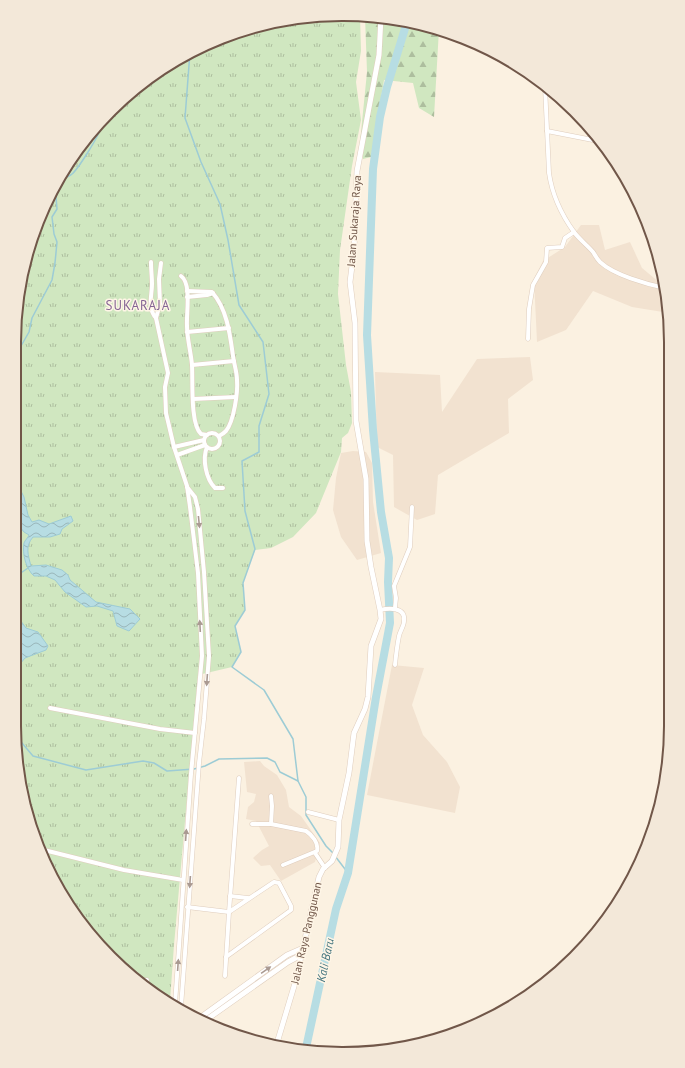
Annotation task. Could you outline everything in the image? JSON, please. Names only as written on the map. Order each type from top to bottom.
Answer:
[{"type":"street","name":"Jalan Sukaraja Raya","points":[[381,24],[379,55],[358,171],[354,250],[350,282],[355,323],[356,422],[366,479],[368,552],[382,609]]},
{"type":"street","points":[[546,94],[547,159],[551,186],[558,206],[574,232],[594,253],[600,262],[632,279],[659,287]]},
{"type":"street","points":[[547,131],[592,140]]},
{"type":"street","points":[[528,340],[529,309],[532,292],[537,277],[546,262],[548,248],[562,247],[565,238],[574,232]]},
{"type":"street","points":[[151,262],[151,308],[152,313],[156,318],[168,373],[165,387],[165,401],[169,430],[187,486],[198,574],[202,656],[191,774],[175,1000]]},
{"type":"street","points":[[156,318],[160,304],[159,279],[161,263]]},
{"type":"street","points":[[181,276],[184,278],[188,291],[187,332],[192,365],[196,428],[206,437]]},
{"type":"street","points":[[188,291],[213,293],[219,301],[228,328],[238,382],[235,406],[229,426],[225,432],[219,436]]},
{"type":"street","points":[[187,297],[213,293]]},
{"type":"street","points":[[187,332],[228,328]]},
{"type":"street","points":[[192,365],[234,361]]},
{"type":"street","points":[[193,399],[236,397]]},
{"type":"street","points":[[174,447],[206,437],[213,433],[219,436]]},
{"type":"street","points":[[176,455],[206,446],[213,449],[216,448],[220,443],[219,436]]},
{"type":"street","points":[[206,437],[205,461],[210,480],[215,488],[223,488]]},
{"type":"street","points":[[181,1004],[198,774],[209,656],[204,572],[198,509],[195,497],[187,486]]},
{"type":"street","points":[[394,609],[396,598],[394,586],[410,547],[412,507]]},
{"type":"street","points":[[382,609],[394,609],[401,613],[404,620],[399,637],[395,665]]},
{"type":"street","name":"Jalan Raya Panggunan","points":[[278,1040],[289,1006],[319,877],[332,861],[338,847],[339,820],[349,773],[354,733],[368,697],[371,646],[380,625],[382,609]]},
{"type":"street","points":[[202,656],[209,656]]},
{"type":"street","points":[[50,708],[147,727],[195,733]]},
{"type":"street","points":[[197,710],[205,711]]},
{"type":"street","points":[[225,976],[228,912],[239,778]]},
{"type":"street","points":[[271,796],[271,824]]},
{"type":"street","points":[[308,812],[339,820]]},
{"type":"street","points":[[252,824],[271,824],[306,831],[310,834],[318,848],[315,853],[283,865]]},
{"type":"street","points":[[46,850],[124,870],[183,880]]},
{"type":"street","points":[[315,853],[325,868]]},
{"type":"street","points":[[182,906],[228,912],[274,882],[279,883],[292,908],[288,913],[226,957]]},
{"type":"street","points":[[230,896],[248,898]]},
{"type":"street","points":[[208,1018],[287,955],[302,948]]},
{"type":"street","points":[[203,1016],[301,955]]},
{"type":"shaded area","points":[[581,225],[599,225],[605,250],[630,242],[642,268],[658,282],[662,312],[632,307],[593,291],[566,330],[537,342],[534,279],[543,261],[565,247]]},
{"type":"shaded area","points":[[530,357],[533,380],[508,399],[509,433],[438,475],[435,514],[417,520],[394,507],[393,455],[377,447],[375,372],[440,375],[442,412],[477,359]]},
{"type":"shaded area","points":[[353,451],[366,452],[372,463],[373,502],[381,553],[357,560],[341,537],[333,510],[336,478],[341,453]]},
{"type":"shaded area","points":[[392,665],[424,668],[412,705],[423,735],[447,762],[460,787],[455,813],[367,795]]},
{"type":"shaded area","points":[[260,761],[264,766],[277,775],[286,790],[289,807],[301,816],[320,843],[315,862],[281,881],[270,865],[261,866],[253,858],[269,846],[256,821],[246,819],[248,807],[254,802],[256,794],[247,792],[244,762]]},
{"type":"green space","points":[[342,21],[360,22],[361,51],[356,82],[361,120],[352,166],[340,250],[338,294],[346,365],[351,392],[352,423],[348,433],[342,438],[341,452],[316,513],[293,537],[271,548],[255,550],[243,583],[245,610],[235,626],[241,652],[232,667],[198,675],[170,997],[147,981],[115,953],[87,921],[75,904],[45,849],[27,788],[21,726],[21,342],[27,280],[45,219],[75,164],[87,147],[115,115],[147,87],[164,75],[200,54],[239,38],[280,27],[301,24]]},
{"type":"green space","points":[[365,22],[405,27],[439,36],[434,117],[419,108],[413,83],[384,80],[371,157],[363,159],[360,142],[367,72]]},
{"type":"water","points":[[21,491],[28,515],[32,522],[39,520],[49,524],[71,516],[73,521],[62,529],[60,534],[50,537],[33,537],[30,540],[28,554],[31,566],[46,565],[62,570],[68,575],[70,580],[96,602],[130,609],[140,619],[129,631],[117,626],[113,611],[97,606],[86,607],[65,592],[55,580],[46,576],[34,576],[25,561],[24,543],[29,535],[21,528]]},
{"type":"water","points":[[21,621],[26,628],[38,632],[48,646],[46,650],[25,658],[21,663]]},
{"type":"waterway","name":"Kali Baru","points":[[307,1045],[336,909],[348,873],[376,697],[390,623],[388,582],[389,558],[381,512],[373,430],[367,335],[373,169],[380,117],[387,87],[405,27]]},
{"type":"waterway","points":[[189,60],[185,118],[201,162],[220,204],[228,240],[239,305],[263,342],[269,394],[259,426],[259,452],[242,461],[245,511],[255,549],[243,583],[245,610],[235,626],[241,652],[232,667],[264,690],[293,739],[298,781]]},
{"type":"waterway","points":[[67,177],[79,166],[98,134]]},
{"type":"waterway","points":[[21,346],[29,332],[32,318],[52,280],[57,242],[54,234],[52,217],[57,209],[56,196]]},
{"type":"waterway","points":[[21,573],[28,568]]},
{"type":"waterway","points":[[22,743],[33,756],[86,770],[143,761],[154,763],[167,771],[194,769],[205,766],[219,759],[267,758],[275,762],[280,772],[298,781],[306,797],[306,815],[326,846],[333,853]]},
{"type":"waterway","points":[[335,856],[348,873]]},
{"type":"district","name":"SUKARAJA","points":[[138,305]]}]
